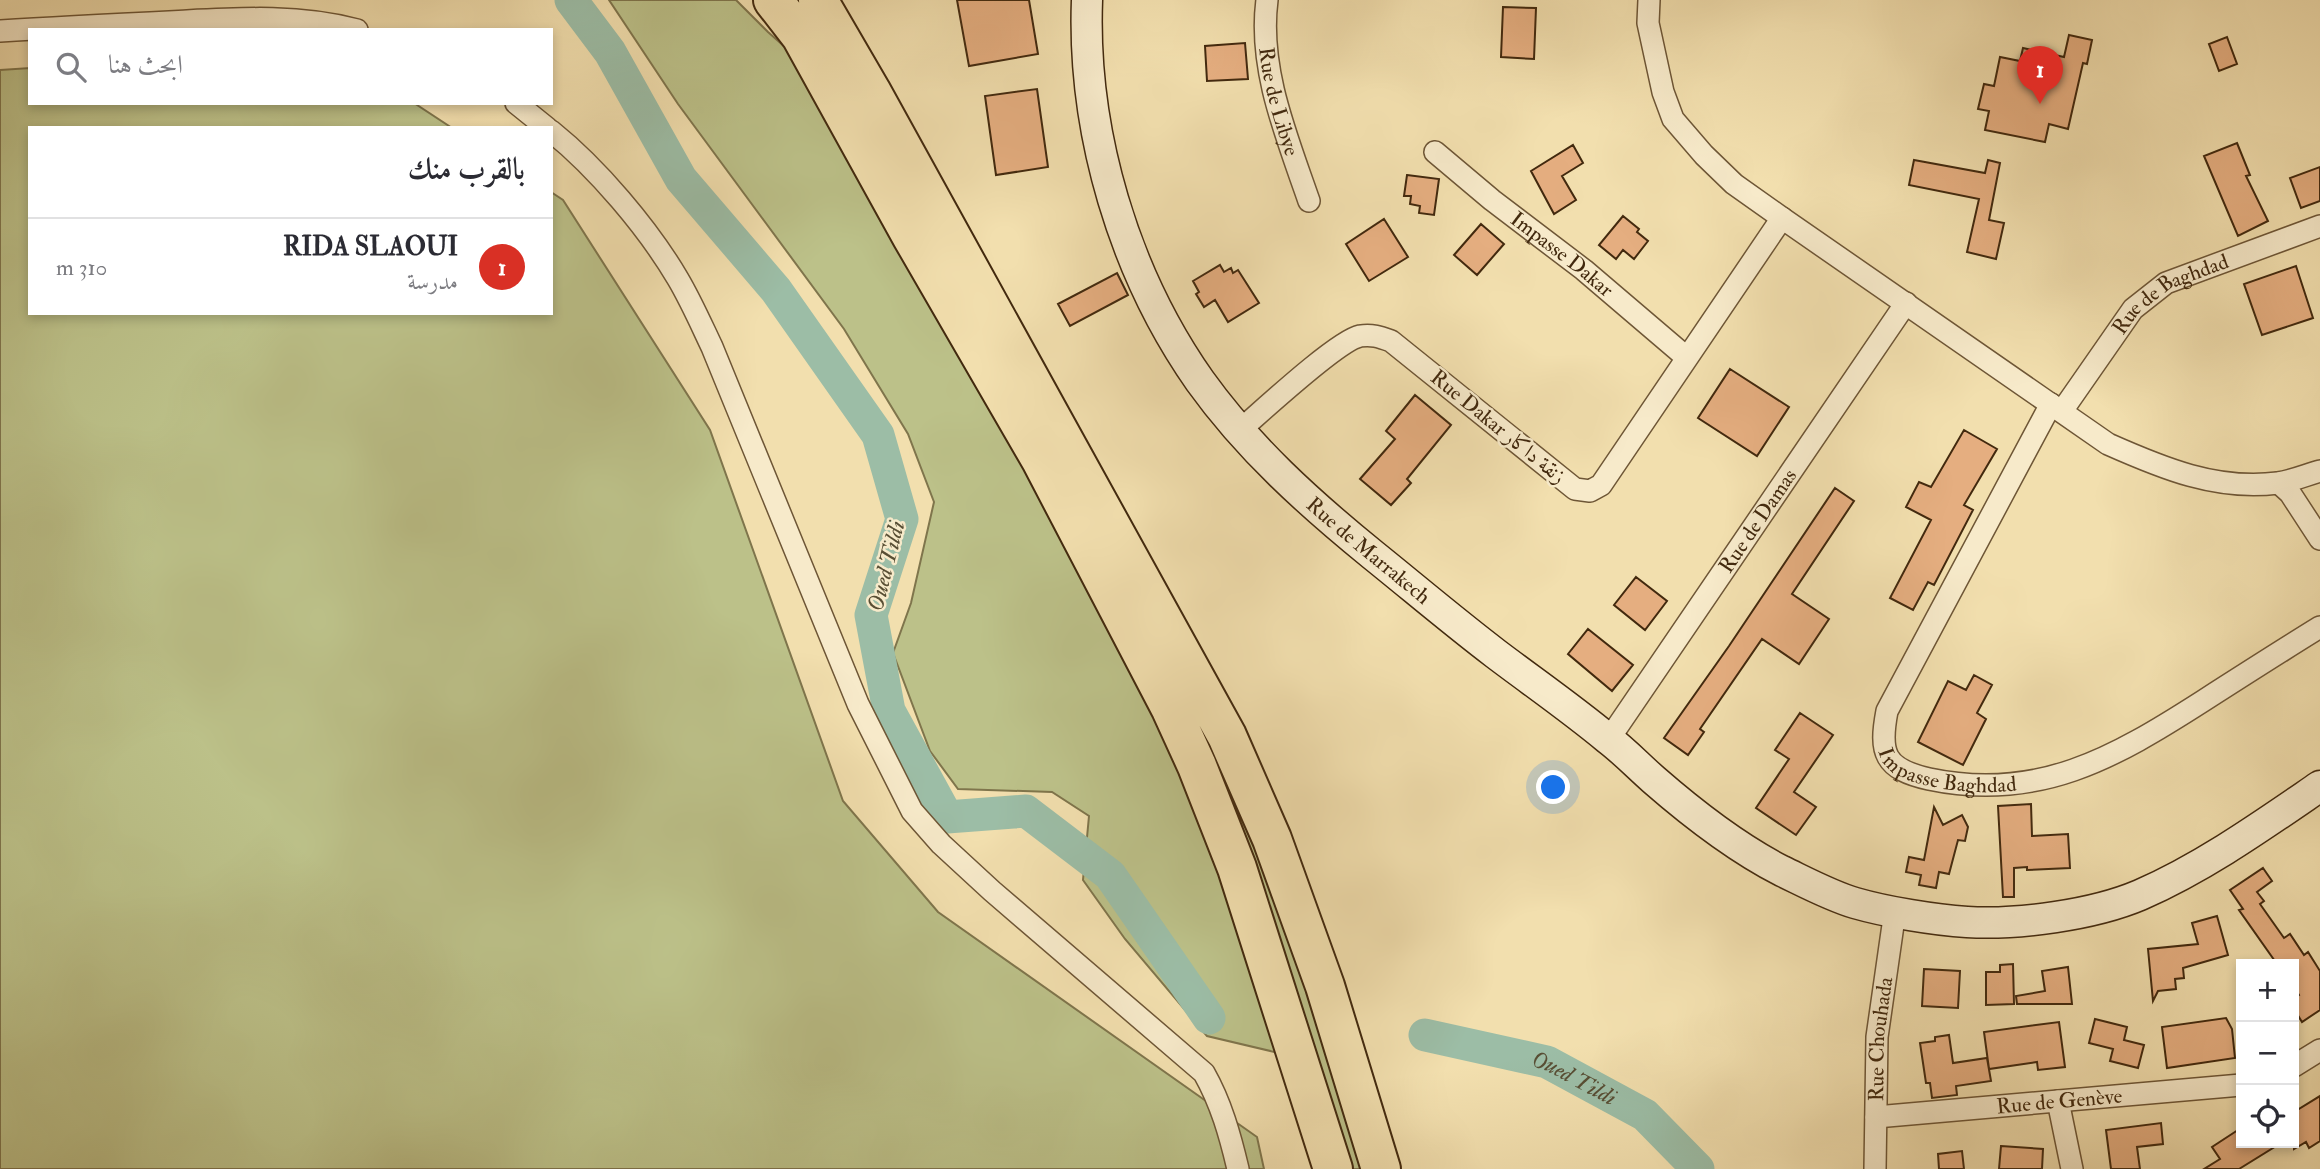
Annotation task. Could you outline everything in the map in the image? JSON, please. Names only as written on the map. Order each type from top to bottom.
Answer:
[{"type":"highway","points":[[774,0],[801,36],[912,237],[1041,460],[1171,709],[1197,766],[1237,868],[1333,1169]]},
{"type":"highway","points":[[818,0],[871,91],[1227,736],[1272,839],[1325,986],[1381,1169]]},
{"type":"street","name":"Rue de Marrakech","points":[[1087,0],[1091,88],[1102,156],[1117,213],[1141,275],[1168,328],[1199,379],[1239,431],[1322,513],[1491,650],[1609,739],[1658,783],[1747,851],[1783,872],[1854,903],[1967,922],[2011,922],[2098,909],[2138,896],[2258,829],[2320,786]]},
{"type":"street","name":"Rue de Libye","points":[[1267,0],[1266,46],[1272,82],[1283,125],[1309,201]]},
{"type":"street","points":[[1649,0],[1648,23],[1663,92],[1673,119],[1734,184],[1782,218],[2108,444],[2159,466],[2200,479],[2241,484],[2279,483],[2320,471]]},
{"type":"street","points":[[60,28],[290,19],[350,28]]},
{"type":"street","points":[[0,31],[28,30]]},
{"type":"street","points":[[518,105],[545,126]]},
{"type":"street","points":[[553,133],[576,152],[618,198],[659,251],[691,303],[712,347],[858,704],[912,811],[942,844],[992,891],[1204,1073],[1226,1119],[1238,1169]]},
{"type":"street","name":"Impasse Dakar","points":[[1435,152],[1492,200],[1584,270],[1686,357]]},
{"type":"street","name":"Rue Dakar زنقة داكار","points":[[1239,431],[1338,348],[1357,337],[1374,335],[1391,341],[1575,489],[1590,491],[1601,485],[1782,218]]},
{"type":"street","name":"Rue de Baghdad","points":[[2057,408],[2133,309],[2147,296],[2166,283],[2320,226]]},
{"type":"street","name":"Rue de Damas","points":[[1609,739],[1906,303]]},
{"type":"street","name":"Impasse Baghdad","points":[[2057,408],[1887,710],[1882,735],[1884,752],[1899,769],[1918,776],[1979,786],[2053,778],[2089,766],[2128,747],[2320,627]]},
{"type":"street","points":[[2279,483],[2290,493],[2320,540]]},
{"type":"street","name":"Rue Chouhada","points":[[1875,1169],[1877,1037],[1895,911]]},
{"type":"street","points":[[2299,1063],[2320,1050]]},
{"type":"street","name":"Rue de Genève","points":[[1876,1117],[2236,1085]]},
{"type":"street","points":[[2058,1101],[2072,1169]]},
{"type":"green space","points":[[609,0],[736,0],[845,100],[972,309],[1227,779],[1307,980],[1365,1169],[1332,1169],[1283,1054],[1207,1036],[1125,939],[1083,880],[1089,816],[1052,792],[958,789],[930,751],[893,653],[911,603],[934,502],[908,434],[844,329],[678,104]]},
{"type":"green space","points":[[28,68],[28,105],[417,105],[449,126],[28,126],[28,315],[553,315],[553,193],[563,200],[710,430],[843,801],[938,912],[1257,1137],[1264,1169],[0,1169],[0,70]]},
{"type":"building","points":[[957,0],[1029,0],[1038,54],[969,66]]},
{"type":"building","points":[[1503,7],[1536,8],[1534,59],[1501,57]]},
{"type":"building","points":[[2069,35],[2092,40],[2087,64],[2083,63],[2068,129],[2049,124],[2045,142],[1985,130],[1989,111],[1978,109],[1984,84],[1994,86],[2000,57],[2020,61],[2023,48],[2064,57]]},
{"type":"building","points":[[2227,37],[2237,64],[2219,71],[2209,44]]},
{"type":"building","points":[[1245,43],[1248,79],[1207,81],[1205,46]]},
{"type":"building","points":[[1037,89],[1048,167],[996,175],[985,96]]},
{"type":"building","points":[[2237,143],[2250,175],[2246,176],[2268,221],[2238,236],[2204,156]]},
{"type":"building","points":[[1573,145],[1583,163],[1562,176],[1576,200],[1554,214],[1531,171]]},
{"type":"building","points":[[1914,160],[1985,173],[1988,160],[2000,163],[1989,220],[2004,223],[1996,259],[1967,252],[1979,199],[1909,185]]},
{"type":"building","points":[[2320,167],[2320,201],[2301,208],[2290,178]]},
{"type":"building","points":[[1407,175],[1439,179],[1434,215],[1419,213],[1420,206],[1410,204],[1411,196],[1404,196]]},
{"type":"building","points":[[1623,216],[1639,229],[1637,232],[1648,241],[1634,259],[1623,250],[1616,259],[1599,245]]},
{"type":"building","points":[[1384,219],[1408,257],[1369,281],[1346,244]]},
{"type":"building","points":[[1481,224],[1504,244],[1477,275],[1454,255]]},
{"type":"building","points":[[1220,265],[1224,272],[1231,268],[1233,273],[1238,270],[1259,303],[1228,322],[1215,300],[1204,307],[1196,294],[1199,292],[1193,281]]},
{"type":"building","points":[[2296,266],[2313,318],[2262,335],[2244,284]]},
{"type":"building","points":[[1117,273],[1128,295],[1070,326],[1058,304]]},
{"type":"building","points":[[1730,369],[1789,407],[1757,456],[1698,418]]},
{"type":"building","points":[[1415,395],[1451,425],[1407,479],[1411,483],[1391,505],[1360,479],[1395,439],[1386,431]]},
{"type":"building","points":[[1964,430],[1997,449],[1964,505],[1973,510],[1934,585],[1928,582],[1913,610],[1890,598],[1931,520],[1906,507],[1919,482],[1931,487]]},
{"type":"building","points":[[1835,488],[1854,501],[1792,594],[1829,619],[1799,664],[1762,639],[1700,729],[1704,732],[1688,755],[1664,738]]},
{"type":"building","points":[[1636,577],[1667,601],[1645,630],[1614,605]]},
{"type":"building","points":[[1588,629],[1633,665],[1612,691],[1568,654]]},
{"type":"building","points":[[1974,675],[1992,685],[1977,713],[1986,719],[1963,765],[1918,742],[1948,681],[1966,690]]},
{"type":"building","points":[[1800,713],[1833,735],[1794,792],[1816,807],[1796,835],[1756,808],[1789,759],[1775,750]]},
{"type":"building","points":[[2031,804],[2032,836],[2068,834],[2070,868],[2014,868],[2014,897],[2003,897],[1998,806]]},
{"type":"building","points":[[1934,807],[1943,825],[1962,815],[1968,827],[1965,841],[1958,840],[1949,874],[1939,872],[1936,888],[1919,885],[1921,875],[1906,872],[1909,857],[1924,860]]},
{"type":"building","points":[[2263,868],[2272,881],[2257,892],[2264,901],[2260,904],[2284,938],[2290,934],[2304,955],[2308,952],[2320,971],[2320,1010],[2302,1022],[2299,1017],[2299,959],[2273,959],[2239,910],[2243,909],[2230,890]]},
{"type":"building","points":[[2217,916],[2228,955],[2183,968],[2184,978],[2175,979],[2176,989],[2158,991],[2153,1001],[2148,949],[2198,944],[2192,923]]},
{"type":"building","points":[[2013,964],[2014,1004],[1986,1005],[1986,972],[2000,972],[2000,965]]},
{"type":"building","points":[[2068,967],[2072,1004],[2017,1004],[2016,996],[2045,991],[2042,971]]},
{"type":"building","points":[[1924,969],[1960,971],[1958,1008],[1922,1006]]},
{"type":"building","points":[[2226,1018],[2232,1029],[2235,1058],[2167,1068],[2162,1027]]},
{"type":"building","points":[[2095,1019],[2127,1027],[2124,1040],[2144,1045],[2138,1068],[2110,1061],[2113,1049],[2089,1043]]},
{"type":"building","points":[[2059,1022],[2065,1067],[2038,1070],[2037,1062],[1989,1069],[1984,1032]]},
{"type":"building","points":[[1949,1035],[1953,1063],[1987,1058],[1991,1081],[1956,1086],[1957,1095],[1932,1098],[1930,1083],[1926,1083],[1920,1043]]},
{"type":"building","points":[[2320,1096],[2320,1141],[2309,1148],[2306,1142],[2299,1146],[2299,1109]]},
{"type":"building","points":[[2161,1123],[2163,1144],[2137,1147],[2140,1169],[2111,1169],[2106,1130]]},
{"type":"building","points":[[2236,1131],[2236,1148],[2273,1148],[2239,1169],[2204,1169],[2220,1159],[2212,1147]]},
{"type":"building","points":[[2001,1146],[2043,1149],[2042,1169],[1999,1169]]},
{"type":"building","points":[[1962,1151],[1964,1169],[1939,1169],[1938,1154]]},
{"type":"waterway","name":"Oued Tildi","points":[[571,0],[610,52],[681,179],[776,290],[878,435],[902,519],[871,615],[889,711],[947,817],[1026,811],[1110,875],[1209,1018]]},
{"type":"waterway","name":"Oued Tildi","points":[[1425,1035],[1547,1062],[1645,1115],[1698,1169]]},
{"type":"place","name":"RIDA SLAOUI","points":[[2040,104]]}]
